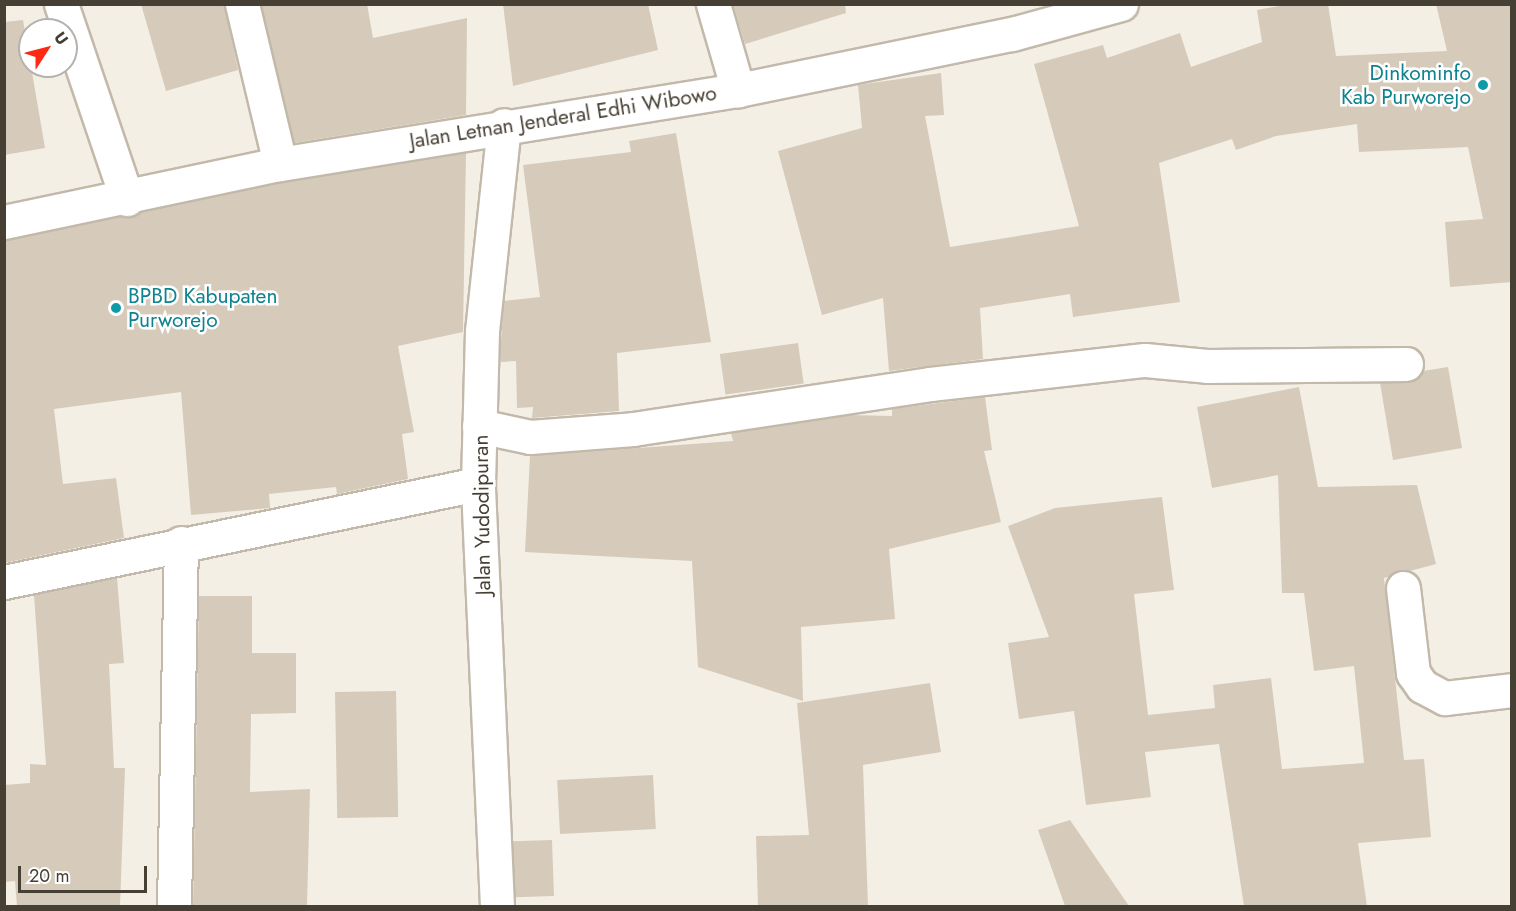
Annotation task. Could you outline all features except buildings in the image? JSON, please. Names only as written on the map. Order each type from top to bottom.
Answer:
[{"type":"street","points":[[62,4],[127,199]]},
{"type":"street","points":[[242,4],[280,164]]},
{"type":"street","points":[[713,4],[738,90]]},
{"type":"street","name":"Jalan Letnan Jenderal Edhi Wibowo","points":[[4,222],[127,199],[280,164],[504,125],[738,90],[1012,34],[1121,4]]},
{"type":"street","name":"Jalan Yudodipuran","points":[[497,906],[478,484],[482,331],[504,125]]},
{"type":"street","points":[[480,426],[530,437],[633,429],[930,384],[1145,360],[1207,366],[1406,364]]},
{"type":"street","points":[[4,582],[181,543],[478,484]]},
{"type":"street","points":[[174,906],[181,543]]},
{"type":"street","points":[[1403,588],[1413,673],[1422,686],[1445,698],[1512,690]]},
{"type":"place","name":"Dinkominfo Kab Purworejo","points":[[1483,85]]},
{"type":"place","name":"BPBD Kabupaten Purworejo","points":[[116,308]]}]
